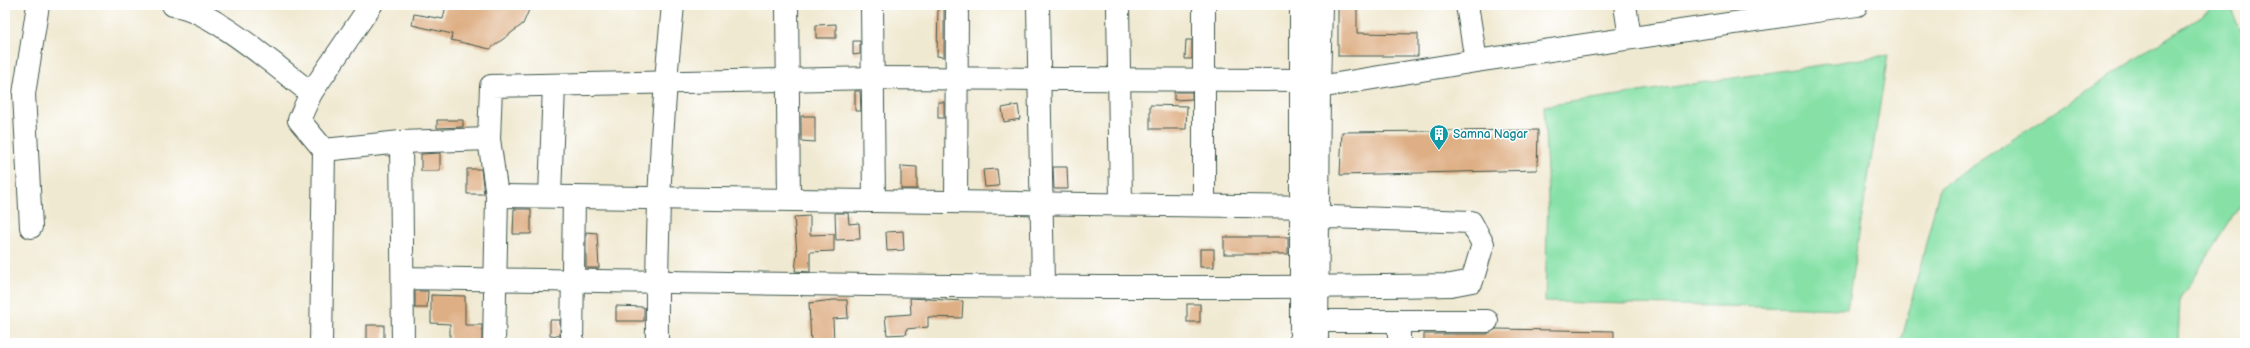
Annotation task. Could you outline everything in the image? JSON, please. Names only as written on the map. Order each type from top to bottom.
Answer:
[{"type":"street","points":[[31,227],[24,94],[38,5]]},
{"type":"street","points":[[173,5],[191,9],[218,23],[311,93]]},
{"type":"street","points":[[320,343],[324,150],[299,120],[311,93],[371,5]]},
{"type":"street","points":[[657,343],[656,282],[658,198],[665,82],[673,5]]},
{"type":"street","points":[[787,5],[786,80],[789,199]]},
{"type":"street","points":[[872,5],[874,201]]},
{"type":"street","points":[[956,202],[957,5]]},
{"type":"street","points":[[1038,5],[1038,80],[1043,285]]},
{"type":"street","points":[[1118,5],[1121,204]]},
{"type":"street","points":[[1204,5],[1204,205]]},
{"type":"street","points":[[1301,5],[1307,86],[1312,211],[1309,287],[1301,343]]},
{"type":"street","points":[[1307,86],[1321,5]]},
{"type":"street","points":[[1467,5],[1476,61]]},
{"type":"street","points":[[1625,5],[1630,38]]},
{"type":"street","points":[[494,343],[497,196],[489,139],[491,86],[873,78],[956,78],[1038,80],[1119,79],[1307,86],[1630,38],[1780,11],[1857,5]]},
{"type":"street","points":[[550,196],[554,85]]},
{"type":"street","points":[[324,150],[401,142],[489,139]]},
{"type":"street","points":[[401,142],[403,343]]},
{"type":"street","points":[[403,278],[573,282],[1309,287],[1451,285],[1472,281],[1483,244],[1471,222],[1330,217],[1312,211],[1204,205],[497,196]]},
{"type":"street","points":[[572,343],[574,196]]},
{"type":"street","points":[[1309,287],[1317,321],[1317,343]]},
{"type":"street","points":[[1317,321],[1487,321]]},
{"type":"street","points":[[1399,321],[1399,343]]},
{"type":"green space","points":[[2218,5],[2229,5],[2245,39],[2245,198],[2180,298],[2178,343],[1901,343],[1940,187]]},
{"type":"green space","points":[[1888,55],[1847,309],[1545,302],[1548,197],[1544,106]]},
{"type":"building","points":[[446,5],[531,5],[523,24],[490,49],[451,40],[452,34],[412,25],[414,14],[443,19]]},
{"type":"building","points":[[938,5],[944,5],[944,57],[937,56]]},
{"type":"building","points":[[1338,5],[1357,5],[1357,33],[1418,34],[1418,56],[1338,56]]},
{"type":"building","points":[[836,24],[836,38],[816,38],[816,25]]},
{"type":"building","points":[[1186,40],[1192,40],[1192,59],[1185,59]]},
{"type":"building","points":[[853,41],[860,41],[860,54],[853,55]]},
{"type":"building","points":[[855,91],[860,91],[861,111],[855,111]]},
{"type":"building","points":[[1174,92],[1192,92],[1192,99],[1174,100]]},
{"type":"building","points":[[938,102],[944,102],[944,118],[938,118]]},
{"type":"building","points":[[1018,105],[1020,119],[1004,122],[1002,108]]},
{"type":"building","points":[[1150,105],[1187,106],[1186,129],[1150,129]]},
{"type":"building","points":[[801,116],[815,116],[815,142],[801,141]]},
{"type":"building","points":[[437,120],[463,120],[463,127],[437,128]]},
{"type":"building","name":"Samna Nagar","points":[[1538,130],[1537,170],[1340,175],[1342,132]]},
{"type":"building","points":[[440,153],[440,171],[421,171],[421,154]]},
{"type":"building","points":[[901,166],[917,167],[917,189],[901,189]]},
{"type":"building","points":[[1053,167],[1067,167],[1068,189],[1054,189]]},
{"type":"building","points":[[467,169],[481,169],[484,194],[467,194]]},
{"type":"building","points":[[997,169],[999,186],[985,187],[983,170]]},
{"type":"building","points":[[514,209],[531,209],[531,234],[513,234]]},
{"type":"building","points":[[835,213],[848,213],[849,224],[859,223],[860,239],[836,240]]},
{"type":"building","points":[[810,216],[810,235],[834,234],[834,251],[810,252],[810,272],[795,271],[797,253],[794,217]]},
{"type":"building","points":[[903,231],[904,250],[887,251],[886,232]]},
{"type":"building","points":[[586,232],[597,233],[599,268],[586,268]]},
{"type":"building","points":[[1224,237],[1288,237],[1288,254],[1224,254]]},
{"type":"building","points":[[1200,249],[1214,249],[1214,267],[1200,267]]},
{"type":"building","points":[[415,291],[428,291],[427,308],[415,308]]},
{"type":"building","points":[[431,295],[465,296],[465,325],[482,325],[482,343],[450,343],[450,324],[431,323]]},
{"type":"building","points":[[910,298],[963,301],[962,318],[928,317],[928,327],[906,329],[907,334],[887,335],[885,316],[911,314]]},
{"type":"building","points":[[847,300],[848,318],[833,319],[834,343],[811,343],[809,303]]},
{"type":"building","points":[[1187,304],[1200,304],[1200,322],[1187,322]]},
{"type":"building","points":[[616,306],[644,307],[644,321],[616,321]]},
{"type":"building","points":[[550,320],[560,320],[560,336],[550,335]]},
{"type":"building","points":[[367,325],[384,325],[384,343],[367,343]]},
{"type":"building","points":[[1496,329],[1614,331],[1614,343],[1424,343],[1424,334],[1487,334]]},
{"type":"place","name":"Samna Nagar","points":[[1439,151]]}]
